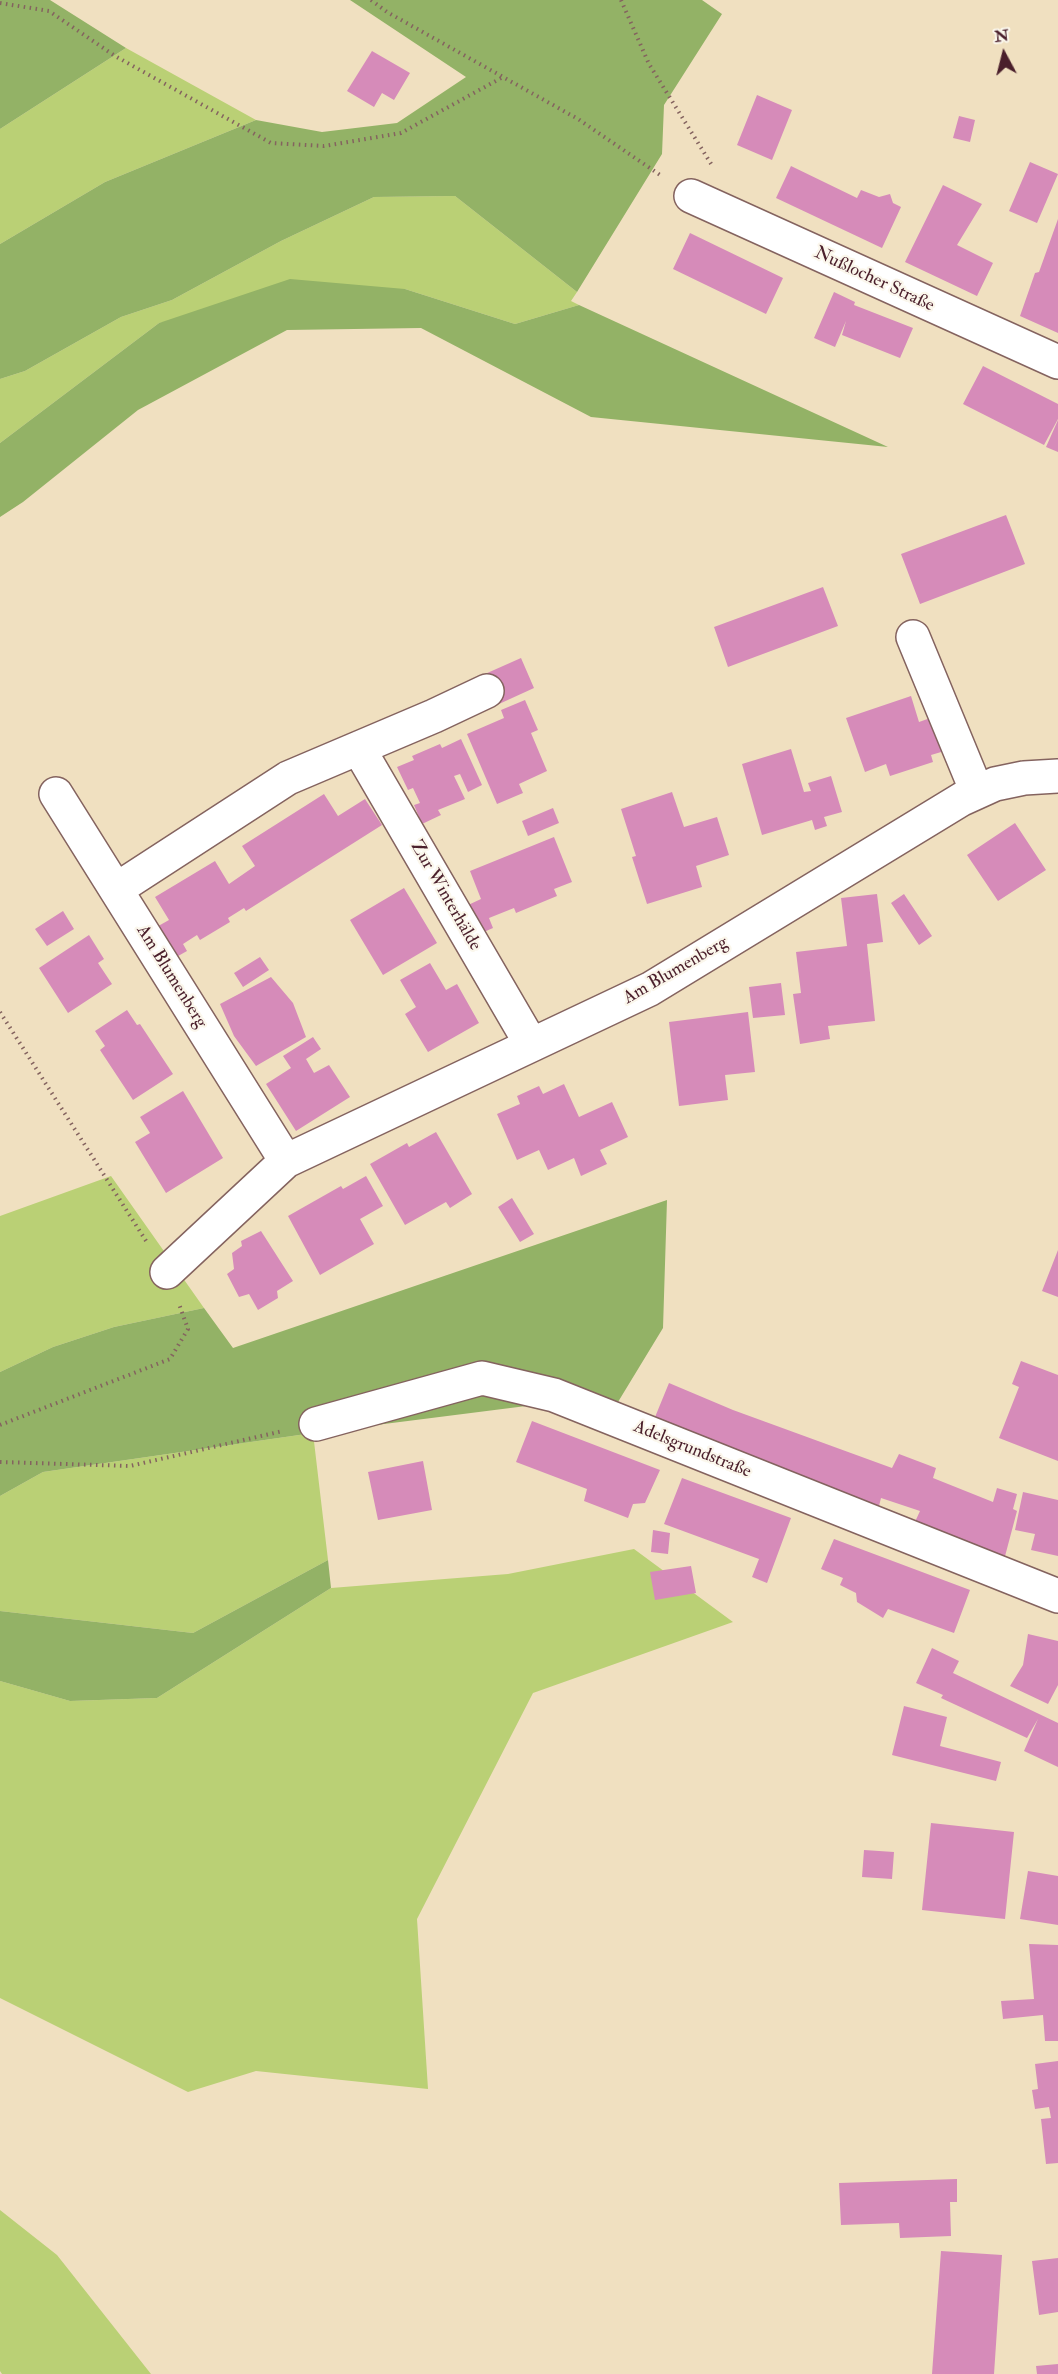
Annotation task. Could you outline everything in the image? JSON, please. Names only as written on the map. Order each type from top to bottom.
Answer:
[{"type":"street","name":"Nußlocher Straße","points":[[691,196],[1058,362]]},
{"type":"street","points":[[913,637],[977,792]]},
{"type":"street","points":[[117,889],[288,778],[487,691]]},
{"type":"street","name":"Zur Winterhälde","points":[[358,749],[531,1044]]},
{"type":"street","name":"Am Blumenberg","points":[[167,1272],[286,1161],[650,990],[962,799],[995,784],[1023,778],[1058,776]]},
{"type":"street","name":"Am Blumenberg","points":[[56,794],[286,1161]]},
{"type":"street","name":"Adelsgrundstraße","points":[[316,1424],[482,1378],[554,1395],[1058,1596]]},
{"type":"path","points":[[371,0],[387,12],[578,119],[691,196]]},
{"type":"path","points":[[621,0],[649,64],[730,194],[739,218]]},
{"type":"path","points":[[0,3],[50,11],[115,56],[271,143],[324,146],[401,133],[503,77]]},
{"type":"path","points":[[0,1012],[167,1272],[188,1329],[170,1359],[0,1425]]},
{"type":"path","points":[[0,1462],[130,1466],[316,1424]]},
{"type":"green space","points":[[0,0],[50,0],[126,48],[0,129]]},
{"type":"green space","points":[[350,0],[702,0],[722,14],[664,105],[662,154],[577,292],[455,196],[374,197],[281,241],[172,300],[121,317],[25,371],[0,379],[0,244],[105,182],[256,120],[322,132],[397,123],[466,77]]},
{"type":"green space","points":[[126,48],[256,120],[105,182],[0,244],[0,129]]},
{"type":"green space","points":[[455,196],[577,292],[571,301],[579,305],[515,324],[405,289],[159,323],[0,443],[0,379],[25,371],[121,317],[172,300],[281,241],[374,197]]},
{"type":"green space","points":[[290,279],[405,289],[515,324],[579,305],[888,447],[591,417],[421,328],[287,330],[138,410],[23,502],[0,517],[0,443],[159,323]]},
{"type":"green space","points":[[111,1176],[204,1308],[114,1327],[53,1347],[0,1372],[0,1216]]},
{"type":"green space","points":[[667,1200],[663,1328],[604,1425],[534,1405],[313,1433],[43,1472],[0,1496],[0,1372],[53,1347],[114,1327],[204,1308],[233,1348]]},
{"type":"green space","points":[[313,1433],[328,1560],[193,1633],[0,1611],[0,1496],[43,1472]]},
{"type":"green space","points":[[634,1549],[733,1622],[533,1693],[417,1919],[428,2089],[256,2071],[188,2092],[0,1998],[0,1681],[70,1701],[157,1698],[331,1588],[508,1574]]},
{"type":"green space","points":[[328,1560],[331,1588],[157,1698],[70,1701],[0,1681],[0,1611],[193,1633]]},
{"type":"green space","points":[[0,2210],[57,2255],[151,2374],[2,2374],[0,2371]]},
{"type":"building","points":[[372,51],[410,73],[394,100],[382,93],[374,107],[347,91]]},
{"type":"building","points":[[757,95],[792,110],[772,160],[737,145]]},
{"type":"building","points":[[959,116],[975,120],[970,142],[953,138]]},
{"type":"building","points":[[1030,162],[1058,174],[1037,223],[1009,211]]},
{"type":"building","points":[[791,166],[857,198],[861,190],[879,197],[890,194],[893,203],[901,207],[882,248],[776,198]]},
{"type":"building","points":[[943,185],[982,204],[957,245],[993,263],[977,296],[905,262]]},
{"type":"building","points":[[1058,219],[1058,333],[1020,316]]},
{"type":"building","points":[[690,233],[783,278],[766,314],[673,269]]},
{"type":"building","points":[[834,292],[855,302],[854,305],[913,328],[900,358],[842,335],[846,321],[835,347],[814,338]]},
{"type":"building","points":[[983,366],[1058,404],[1058,419],[1044,445],[963,404]]},
{"type":"building","points":[[1058,420],[1058,452],[1046,447]]},
{"type":"building","points":[[1006,515],[1025,564],[920,604],[901,554]]},
{"type":"building","points":[[823,587],[838,626],[728,667],[714,627]]},
{"type":"building","points":[[521,658],[534,688],[499,704],[485,674]]},
{"type":"building","points":[[911,696],[919,722],[936,716],[948,750],[931,755],[933,762],[890,776],[886,764],[865,772],[846,718]]},
{"type":"building","points":[[525,700],[538,730],[531,733],[547,771],[519,784],[523,793],[497,804],[467,734],[504,718],[501,710]]},
{"type":"building","points":[[461,739],[482,785],[468,792],[460,774],[454,776],[465,799],[438,810],[441,815],[422,824],[414,805],[420,803],[413,788],[408,790],[397,767],[414,760],[412,756],[440,744],[442,748]]},
{"type":"building","points":[[791,749],[804,792],[811,791],[808,783],[831,776],[842,812],[824,817],[827,826],[815,830],[812,820],[762,835],[742,764]]},
{"type":"building","points":[[672,792],[684,827],[717,817],[729,855],[696,866],[702,887],[647,904],[632,857],[636,856],[621,809]]},
{"type":"building","points":[[324,794],[338,816],[365,799],[382,825],[246,911],[244,908],[228,918],[230,922],[200,940],[197,935],[183,944],[187,951],[171,960],[153,929],[169,920],[155,897],[215,861],[229,884],[255,866],[242,846]]},
{"type":"building","points":[[553,808],[559,823],[528,836],[522,821]]},
{"type":"building","points":[[1015,823],[1046,870],[998,901],[967,855]]},
{"type":"building","points":[[554,837],[572,882],[554,889],[557,896],[516,913],[514,908],[489,918],[493,928],[477,935],[466,906],[481,899],[470,871]]},
{"type":"building","points":[[404,888],[437,943],[383,975],[350,920]]},
{"type":"building","points":[[877,894],[883,942],[867,944],[875,1021],[828,1026],[830,1039],[800,1044],[793,994],[801,993],[796,952],[847,946],[841,898]]},
{"type":"building","points":[[904,894],[932,936],[919,945],[891,903]]},
{"type":"building","points":[[63,911],[74,929],[47,946],[35,929]]},
{"type":"building","points":[[89,935],[104,959],[98,963],[112,984],[68,1013],[39,968]]},
{"type":"building","points":[[260,957],[269,970],[243,987],[234,973]]},
{"type":"building","points":[[430,963],[446,990],[457,984],[479,1023],[428,1052],[405,1014],[416,1007],[400,980]]},
{"type":"building","points":[[271,977],[293,1003],[306,1037],[256,1066],[234,1036],[220,1004]]},
{"type":"building","points":[[781,983],[785,1015],[753,1018],[749,987]]},
{"type":"building","points":[[127,1010],[137,1025],[140,1024],[173,1074],[133,1100],[100,1050],[105,1046],[95,1031]]},
{"type":"building","points":[[748,1012],[755,1072],[725,1075],[728,1100],[679,1106],[669,1022]]},
{"type":"building","points":[[313,1037],[321,1049],[306,1059],[314,1073],[329,1065],[350,1097],[296,1131],[266,1084],[291,1068],[283,1056]]},
{"type":"building","points":[[564,1084],[579,1117],[612,1102],[628,1137],[600,1150],[607,1164],[581,1176],[574,1158],[548,1170],[539,1150],[517,1160],[497,1114],[520,1104],[517,1096],[539,1086],[543,1094]]},
{"type":"building","points":[[183,1091],[223,1158],[166,1193],[135,1142],[150,1133],[140,1117]]},
{"type":"building","points":[[436,1132],[472,1194],[450,1208],[446,1202],[405,1225],[370,1164],[407,1143],[409,1147]]},
{"type":"building","points":[[366,1176],[383,1206],[360,1219],[374,1244],[320,1275],[288,1216],[341,1186],[343,1189]]},
{"type":"building","points":[[512,1198],[534,1234],[520,1242],[498,1207]]},
{"type":"building","points":[[261,1231],[293,1281],[277,1291],[278,1298],[258,1310],[249,1294],[239,1297],[227,1274],[234,1269],[232,1253],[242,1246],[241,1241]]},
{"type":"building","points":[[1058,1250],[1058,1297],[1042,1291]]},
{"type":"building","points":[[1021,1361],[1058,1375],[1058,1461],[999,1438],[1019,1387],[1012,1384]]},
{"type":"building","points":[[669,1383],[733,1410],[892,1468],[899,1454],[936,1468],[933,1478],[993,1502],[997,1488],[1017,1494],[1013,1509],[1017,1511],[1004,1560],[914,1524],[920,1511],[881,1498],[878,1510],[653,1422]]},
{"type":"building","points":[[532,1421],[660,1470],[645,1503],[633,1504],[628,1518],[584,1501],[587,1489],[516,1462]]},
{"type":"building","points":[[423,1461],[432,1510],[378,1520],[368,1472]]},
{"type":"building","points":[[682,1478],[791,1518],[767,1583],[752,1577],[759,1559],[664,1524]]},
{"type":"building","points":[[1023,1492],[1058,1500],[1058,1556],[1031,1550],[1035,1534],[1015,1530]]},
{"type":"building","points":[[653,1530],[670,1533],[668,1554],[651,1552]]},
{"type":"building","points":[[834,1539],[970,1590],[954,1633],[888,1609],[883,1618],[857,1602],[856,1593],[840,1585],[843,1578],[821,1569]]},
{"type":"building","points":[[691,1566],[696,1593],[655,1600],[650,1572]]},
{"type":"building","points":[[1028,1634],[1058,1641],[1058,1685],[1048,1704],[1010,1686],[1023,1665]]},
{"type":"building","points":[[932,1648],[959,1661],[953,1673],[1058,1723],[1058,1767],[1024,1751],[1038,1719],[1027,1738],[941,1698],[943,1695],[916,1683]]},
{"type":"building","points":[[904,1706],[947,1717],[940,1746],[1001,1762],[996,1781],[892,1755]]},
{"type":"building","points":[[931,1823],[1014,1832],[1005,1919],[922,1910]]},
{"type":"building","points":[[864,1850],[894,1852],[892,1879],[862,1877]]},
{"type":"building","points":[[1028,1871],[1058,1876],[1058,1925],[1020,1919]]},
{"type":"building","points":[[1029,1944],[1058,1945],[1058,2041],[1045,2041],[1043,2015],[1003,2019],[1001,2001],[1034,1999]]},
{"type":"building","points":[[1058,2061],[1058,2163],[1046,2164],[1041,2119],[1051,2118],[1049,2107],[1035,2109],[1032,2090],[1038,2089],[1035,2064]]},
{"type":"building","points":[[957,2179],[957,2202],[950,2202],[951,2236],[900,2238],[899,2223],[841,2225],[839,2183]]},
{"type":"building","points":[[941,2251],[1002,2255],[994,2374],[932,2374]]},
{"type":"building","points":[[1058,2258],[1058,2312],[1039,2315],[1032,2261]]},
{"type":"building","points":[[1058,2364],[1058,2374],[1037,2374],[1036,2366]]}]
